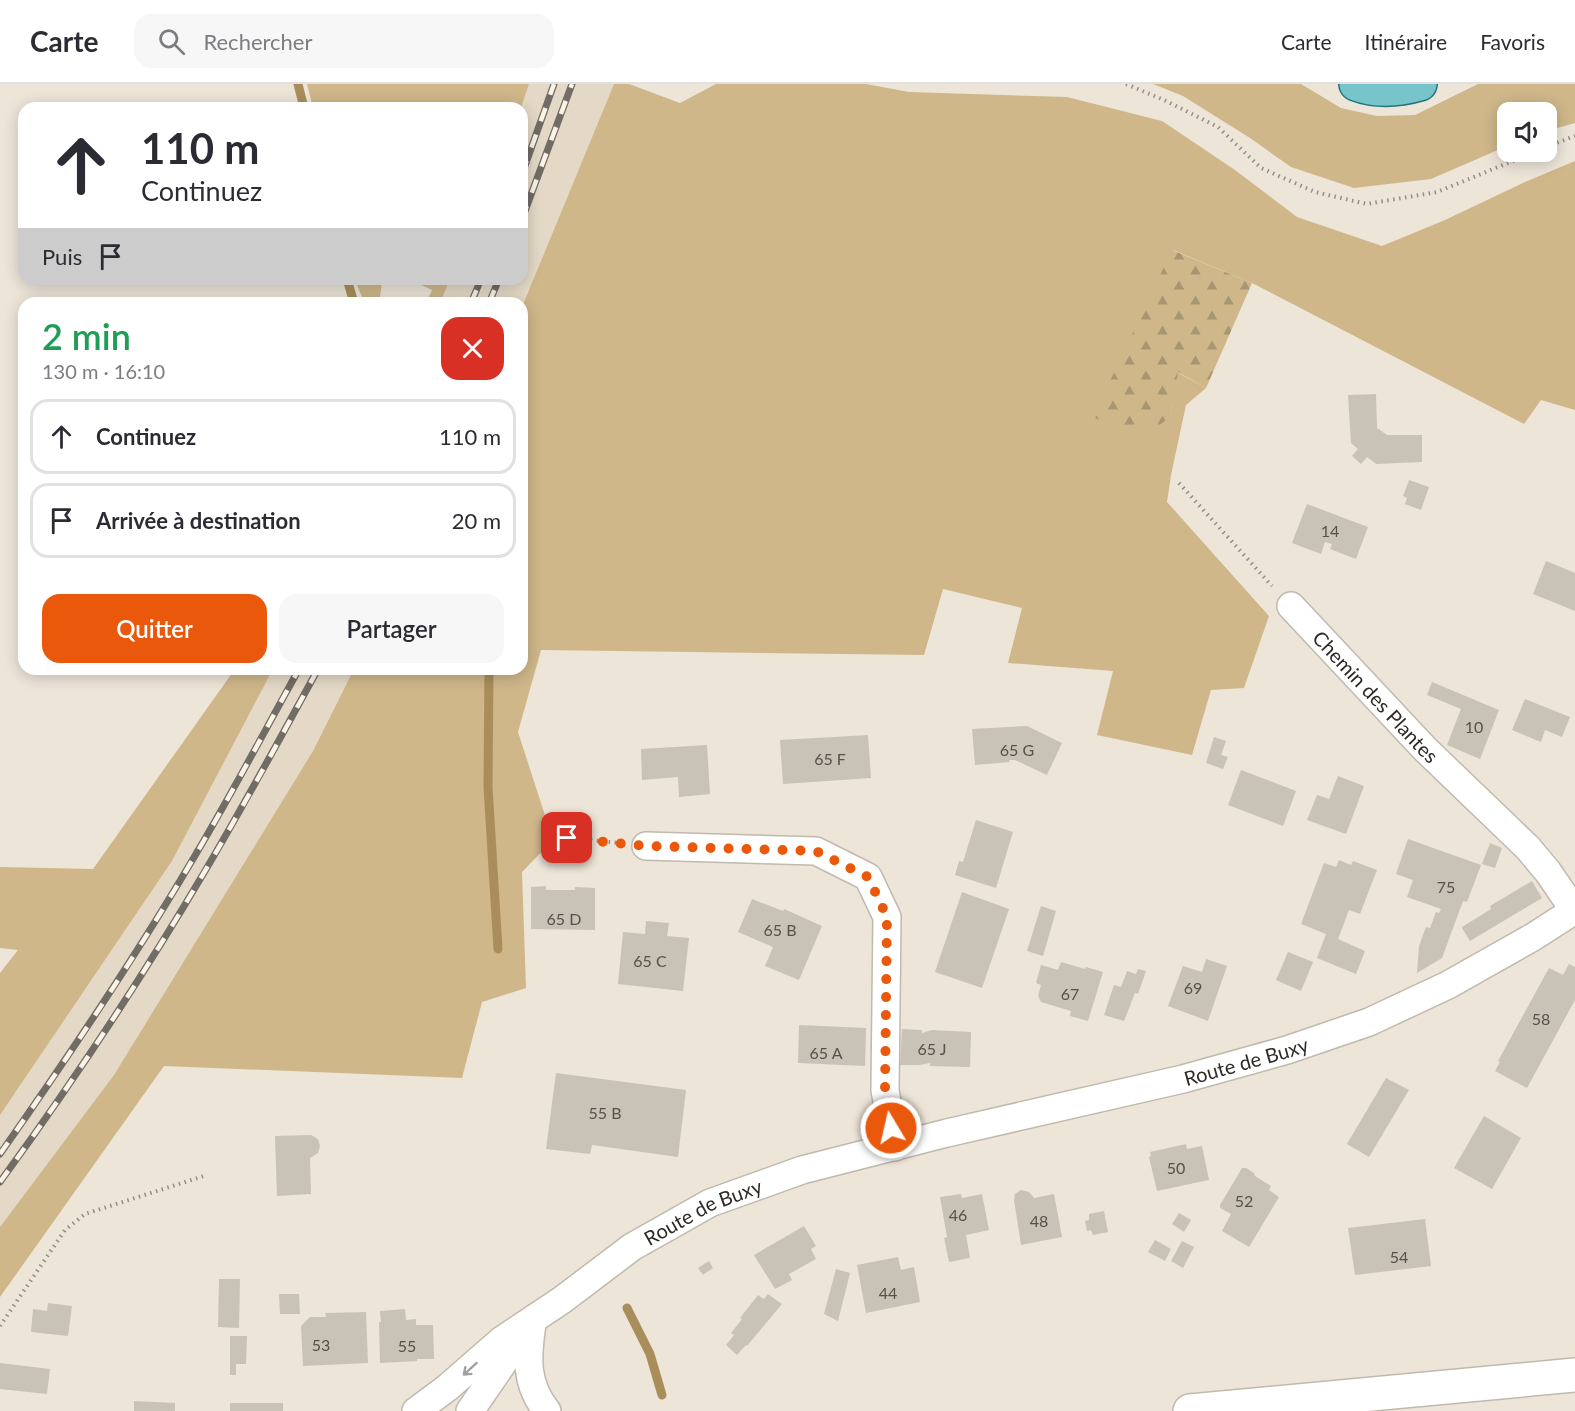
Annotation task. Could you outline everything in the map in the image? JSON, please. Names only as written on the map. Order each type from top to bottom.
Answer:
[{"type":"main road","points":[[1356,84],[1366,88],[1399,89],[1420,84]]},
{"type":"main road","points":[[1190,1411],[1575,1376]]},
{"type":"street","name":"Chemin des Plantes","points":[[1291,606],[1425,750],[1528,848],[1548,872],[1569,921]]},
{"type":"street","points":[[646,846],[816,851],[868,877],[887,917],[885,1090],[895,1147]]},
{"type":"street","name":"Route de Buxy","points":[[416,1411],[447,1388],[502,1340],[562,1300],[632,1247],[710,1203],[802,1170],[947,1133],[1183,1079],[1297,1047],[1369,1022],[1448,985],[1569,921]]},
{"type":"street","name":"Route de Buxy","points":[[470,1411],[532,1320]]},
{"type":"street","points":[[532,1320],[528,1351],[529,1371],[533,1388],[547,1411]]},
{"type":"path","points":[[1126,84],[1164,100],[1218,128],[1261,168],[1315,192],[1367,204],[1437,192],[1510,162]]},
{"type":"path","points":[[1557,143],[1575,136]]},
{"type":"path","points":[[1179,483],[1291,606]]},
{"type":"path","points":[[543,835],[646,846]]},
{"type":"path","points":[[0,1326],[65,1230],[84,1214],[207,1175]]},
{"type":"shaded area","points":[[529,84],[614,84],[526,297],[442,297],[448,285],[528,285],[528,102],[523,102]]},
{"type":"shaded area","points":[[270,675],[351,675],[313,751],[114,1075],[0,1227],[0,1115],[172,861]]},
{"type":"green space","points":[[307,84],[529,84],[523,102],[312,102]]},
{"type":"green space","points":[[614,84],[629,84],[680,103],[716,84],[866,84],[909,92],[1067,97],[1162,121],[1235,170],[1297,217],[1382,246],[1575,161],[1575,410],[1541,400],[1524,424],[1252,283],[1173,250],[1171,416],[1177,372],[1206,388],[1186,405],[1167,502],[1269,616],[1244,688],[1211,690],[1192,755],[1097,735],[1113,671],[1008,663],[1022,608],[943,589],[924,655],[541,650],[518,732],[553,840],[522,872],[526,988],[482,1002],[462,1078],[164,1066],[0,1297],[0,1227],[114,1075],[313,751],[351,675],[528,675],[528,297],[526,297]]},
{"type":"green space","points":[[1153,84],[1301,84],[1341,108],[1377,116],[1415,115],[1478,84],[1575,84],[1575,123],[1557,128],[1557,102],[1497,102],[1497,150],[1431,179],[1354,188],[1291,167],[1183,96]]},
{"type":"green space","points":[[1172,250],[1252,283],[1206,388],[1178,372],[1171,416],[1153,430],[1127,433],[1093,417]]},
{"type":"green space","points":[[357,285],[382,285],[380,297],[362,297]]},
{"type":"green space","points":[[422,285],[448,285],[442,297],[429,297],[432,290]]},
{"type":"green space","points":[[231,675],[270,675],[172,861],[0,1115],[0,973],[18,950],[0,948],[0,867],[93,869]]},
{"type":"building","points":[[1376,394],[1377,428],[1387,435],[1422,435],[1422,462],[1376,464],[1367,457],[1361,464],[1352,456],[1358,449],[1351,443],[1348,395]]},
{"type":"building","points":[[1409,480],[1429,487],[1421,510],[1405,504],[1407,498],[1403,496]]},
{"type":"building","points":[[1307,504],[1368,527],[1356,559],[1330,549],[1332,544],[1325,542],[1321,554],[1292,543]]},
{"type":"building","points":[[1546,561],[1575,573],[1575,611],[1533,594]]},
{"type":"building","points":[[1432,682],[1499,710],[1480,759],[1447,745],[1461,709],[1427,695]]},
{"type":"building","points":[[1525,699],[1570,717],[1562,737],[1545,730],[1541,742],[1512,730]]},
{"type":"building","points":[[1027,726],[1062,743],[1047,775],[1015,760],[975,765],[972,729]]},
{"type":"building","points":[[868,735],[871,778],[783,784],[780,740]]},
{"type":"building","points":[[1214,737],[1226,741],[1221,755],[1228,757],[1223,769],[1206,763]]},
{"type":"building","points":[[707,745],[710,794],[679,797],[678,777],[642,780],[641,749]]},
{"type":"building","points":[[1241,770],[1296,791],[1283,826],[1228,805]]},
{"type":"building","points":[[1338,776],[1364,786],[1346,834],[1307,820],[1317,795],[1329,799]]},
{"type":"building","points":[[976,820],[1013,832],[996,888],[955,875],[959,861],[963,862]]},
{"type":"building","points":[[1408,839],[1481,865],[1467,902],[1463,901],[1442,958],[1417,973],[1419,946],[1426,927],[1430,928],[1436,912],[1439,913],[1441,909],[1407,897],[1413,880],[1396,874]]},
{"type":"building","points":[[1490,843],[1502,848],[1495,868],[1482,864]]},
{"type":"building","points":[[1339,860],[1351,865],[1353,861],[1377,870],[1360,914],[1349,910],[1338,939],[1365,951],[1356,974],[1317,958],[1326,934],[1301,924],[1324,863],[1336,867]]},
{"type":"building","points":[[1532,881],[1542,898],[1470,941],[1462,927],[1491,909],[1490,906]]},
{"type":"building","points":[[546,886],[546,890],[575,890],[575,887],[595,888],[595,930],[531,929],[531,887]]},
{"type":"building","points":[[962,892],[1009,909],[982,988],[935,972]]},
{"type":"building","points":[[752,899],[783,911],[784,909],[822,926],[799,980],[765,966],[773,947],[738,932]]},
{"type":"building","points":[[1041,906],[1056,911],[1043,956],[1027,951]]},
{"type":"building","points":[[646,921],[669,923],[667,936],[689,938],[683,991],[618,984],[623,932],[645,934]]},
{"type":"building","points":[[1288,952],[1313,962],[1301,991],[1276,980]]},
{"type":"building","points":[[1206,959],[1227,966],[1208,1021],[1168,1006],[1183,966],[1202,972]]},
{"type":"building","points":[[1061,962],[1103,972],[1088,1021],[1070,1016],[1071,1011],[1041,1002],[1038,996],[1041,985],[1036,983],[1041,965],[1058,970]]},
{"type":"building","points":[[1569,964],[1575,967],[1575,1000],[1527,1088],[1495,1071],[1500,1062],[1498,1061],[1549,968],[1563,975]]},
{"type":"building","points":[[1138,969],[1146,971],[1138,994],[1135,993],[1124,1021],[1104,1015],[1114,985],[1121,987],[1127,971],[1136,974]]},
{"type":"building","points":[[799,1025],[866,1028],[865,1066],[798,1063]]},
{"type":"building","points":[[902,1029],[922,1030],[922,1033],[932,1030],[971,1032],[970,1067],[930,1066],[930,1063],[900,1065]]},
{"type":"building","points":[[556,1073],[686,1090],[678,1157],[592,1145],[590,1154],[546,1149]]},
{"type":"building","points":[[1386,1078],[1409,1090],[1369,1157],[1347,1144]]},
{"type":"building","points":[[1484,1116],[1521,1138],[1492,1189],[1454,1168]]},
{"type":"building","points":[[311,1135],[318,1139],[320,1146],[318,1153],[310,1158],[311,1194],[277,1196],[275,1136]]},
{"type":"building","points":[[1186,1144],[1187,1149],[1202,1146],[1209,1180],[1157,1191],[1149,1157],[1150,1152]]},
{"type":"building","points":[[1242,1168],[1246,1168],[1271,1186],[1269,1190],[1279,1197],[1249,1247],[1222,1231],[1231,1214],[1220,1208],[1220,1205]]},
{"type":"building","points":[[1021,1190],[1029,1192],[1034,1198],[1054,1194],[1062,1237],[1021,1245],[1014,1200],[1015,1194]]},
{"type":"building","points":[[961,1194],[962,1198],[982,1194],[989,1230],[966,1235],[970,1258],[949,1262],[940,1197]]},
{"type":"building","points":[[1104,1211],[1108,1232],[1093,1235],[1091,1230],[1087,1231],[1085,1221],[1089,1220],[1089,1214]]},
{"type":"building","points":[[1179,1213],[1191,1220],[1184,1232],[1172,1224]]},
{"type":"building","points":[[1425,1219],[1431,1266],[1355,1275],[1348,1228]]},
{"type":"building","points":[[804,1226],[816,1246],[811,1249],[816,1259],[789,1274],[792,1280],[775,1289],[754,1255]]},
{"type":"building","points":[[1155,1240],[1171,1249],[1165,1261],[1148,1252]]},
{"type":"building","points":[[1182,1241],[1194,1247],[1183,1268],[1171,1261]]},
{"type":"building","points":[[898,1257],[901,1270],[914,1267],[920,1302],[866,1313],[857,1265]]},
{"type":"building","points":[[709,1261],[713,1268],[703,1275],[698,1268]]},
{"type":"building","points":[[836,1269],[850,1273],[838,1321],[824,1314]]},
{"type":"building","points":[[219,1279],[240,1279],[239,1328],[218,1327]]},
{"type":"building","points":[[279,1294],[299,1294],[300,1314],[280,1314]]},
{"type":"building","points":[[768,1294],[782,1304],[737,1355],[726,1345],[734,1335],[731,1333],[758,1295],[764,1299]]},
{"type":"building","points":[[48,1303],[72,1306],[68,1336],[31,1332],[33,1309],[47,1311]]},
{"type":"building","points":[[405,1309],[406,1320],[416,1319],[416,1325],[433,1325],[434,1359],[380,1363],[380,1311]]},
{"type":"building","points":[[366,1312],[368,1363],[303,1366],[301,1326],[310,1317],[326,1317],[325,1313]]},
{"type":"building","points":[[230,1336],[247,1336],[246,1364],[236,1364],[236,1375],[230,1375]]},
{"type":"building","points":[[0,1363],[50,1369],[47,1394],[0,1389]]},
{"type":"building","points":[[134,1401],[175,1403],[175,1411],[134,1411]]},
{"type":"building","points":[[230,1403],[283,1403],[283,1411],[230,1411]]},
{"type":"waterway","points":[[298,84],[302,102]]},
{"type":"waterway","points":[[349,285],[352,297]]},
{"type":"waterway","points":[[489,675],[488,787],[498,949]]},
{"type":"waterway","points":[[627,1308],[650,1354],[662,1395]]},
{"type":"railway","points":[[528,157],[554,84]]},
{"type":"railway","points":[[528,203],[572,84]]},
{"type":"railway","points":[[474,297],[478,285]]},
{"type":"railway","points":[[492,297],[496,285]]},
{"type":"railway","points":[[0,1154],[98,1011],[168,901],[296,675]]},
{"type":"railway","points":[[0,1182],[80,1068],[157,951],[234,821],[315,675]]},
{"type":"route","points":[[567,838],[646,846],[816,851],[868,877],[887,917],[885,1090],[891,1128]]}]
